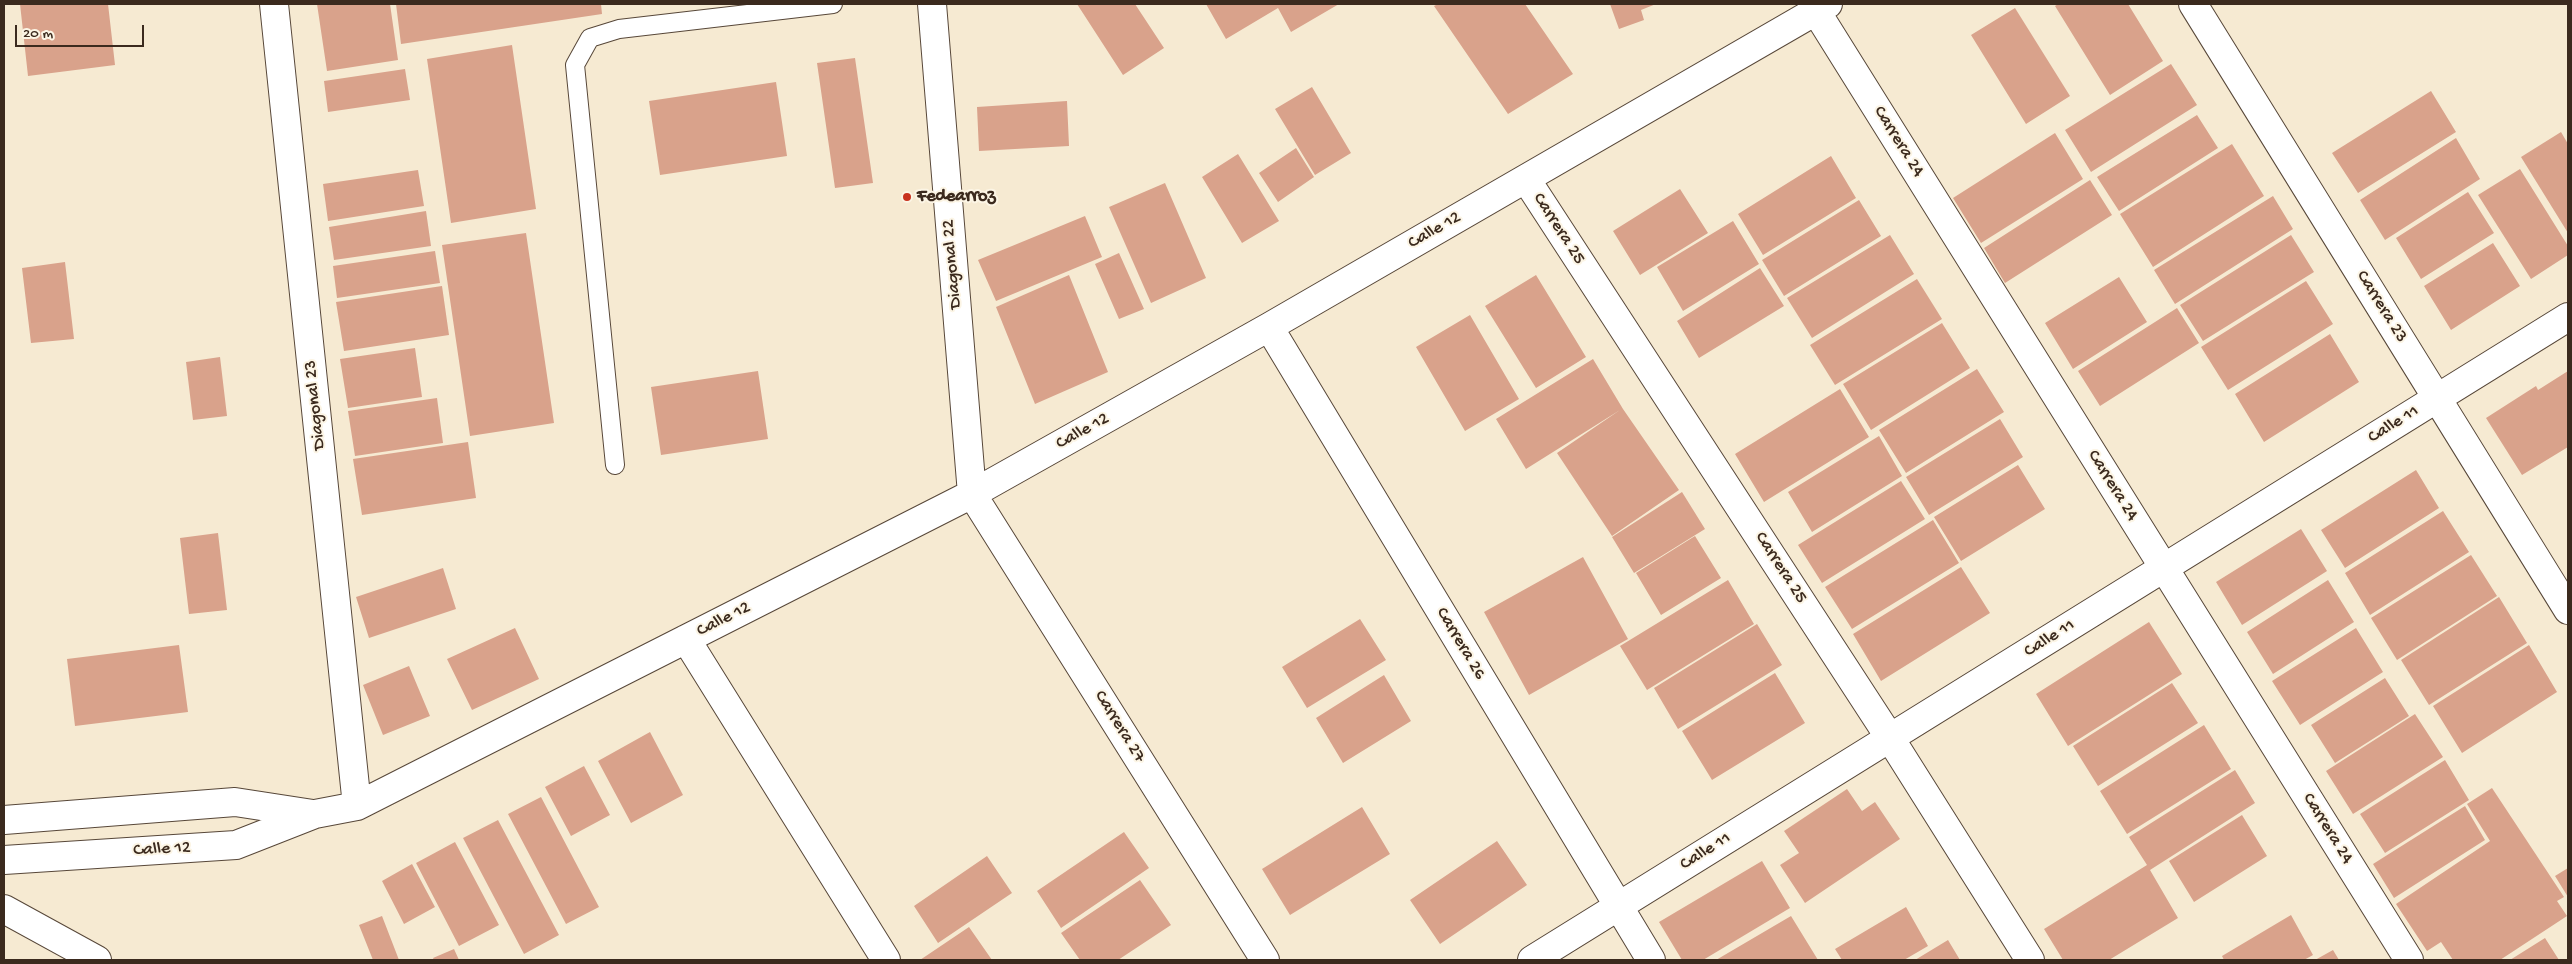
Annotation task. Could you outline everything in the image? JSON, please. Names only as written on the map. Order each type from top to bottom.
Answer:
[{"type":"street","name":"Diagonal 23","points":[[274,4],[358,806]]},
{"type":"street","name":"Diagonal 22","points":[[932,4],[972,494]]},
{"type":"street","name":"Carrera 23","points":[[2193,4],[2568,610]]},
{"type":"street","name":"Calle 12","points":[[4,860],[236,846],[315,814],[358,806],[972,494],[1270,327],[1822,7]]},
{"type":"street","name":"Carrera 24","points":[[1822,7],[2164,568],[2409,960]]},
{"type":"street","name":"Carrera 25","points":[[1526,179],[1890,738],[2030,960]]},
{"type":"street","name":"Calle 11","points":[[1532,960],[2568,317]]},
{"type":"street","name":"Carrera 26","points":[[1270,327],[1651,960]]},
{"type":"street","name":"Carrera 27","points":[[972,494],[1265,960]]},
{"type":"street","points":[[686,639],[886,960]]},
{"type":"street","name":"Calle 12","points":[[4,820],[235,802],[315,814]]},
{"type":"street","points":[[4,909],[98,960]]},
{"type":"lane","points":[[615,465],[575,65],[590,38],[619,29],[833,4]]},
{"type":"building","points":[[20,4],[108,4],[115,65],[28,76]]},
{"type":"building","points":[[317,4],[390,4],[398,60],[327,71]]},
{"type":"building","points":[[396,4],[601,4],[602,14],[401,44]]},
{"type":"building","points":[[1077,4],[1135,4],[1164,48],[1123,75]]},
{"type":"building","points":[[1206,4],[1339,4],[1291,32],[1278,8],[1226,39]]},
{"type":"building","points":[[1438,4],[1525,4],[1573,74],[1508,114],[1434,6]]},
{"type":"building","points":[[1610,4],[1656,4],[1641,10],[1644,20],[1619,29]]},
{"type":"building","points":[[2058,4],[2128,4],[2163,61],[2110,95],[2055,6]]},
{"type":"building","points":[[2015,8],[2070,96],[2026,124],[1971,35]]},
{"type":"building","points":[[512,45],[536,209],[451,223],[427,59]]},
{"type":"building","points":[[855,58],[873,183],[835,188],[817,63]]},
{"type":"building","points":[[2171,64],[2197,105],[2091,172],[2065,130]]},
{"type":"building","points":[[405,69],[410,100],[328,112],[324,81]]},
{"type":"building","points":[[776,82],[787,156],[660,175],[649,101]]},
{"type":"building","points":[[1312,87],[1351,153],[1315,175],[1275,109]]},
{"type":"building","points":[[2431,91],[2456,132],[2358,193],[2332,153]]},
{"type":"building","points":[[1067,101],[1069,146],[979,151],[977,107]]},
{"type":"building","points":[[2197,115],[2218,148],[2119,211],[2097,177]]},
{"type":"building","points":[[2561,132],[2568,144],[2568,233],[2521,157]]},
{"type":"building","points":[[2055,133],[2083,179],[1981,243],[1953,198]]},
{"type":"building","points":[[2456,138],[2480,179],[2385,240],[2360,200]]},
{"type":"building","points":[[2232,144],[2264,196],[2153,267],[2120,214]]},
{"type":"building","points":[[1296,148],[1314,177],[1278,202],[1259,173]]},
{"type":"building","points":[[1238,154],[1279,221],[1242,243],[1202,177]]},
{"type":"building","points":[[1831,156],[1856,198],[1763,255],[1738,214]]},
{"type":"building","points":[[2520,169],[2568,246],[2568,255],[2531,279],[2478,195]]},
{"type":"building","points":[[418,170],[424,206],[328,221],[323,184]]},
{"type":"building","points":[[2090,180],[2112,215],[2005,283],[1984,248]]},
{"type":"building","points":[[1165,183],[1206,278],[1151,303],[1109,207]]},
{"type":"building","points":[[1680,189],[1708,233],[1640,275],[1613,231]]},
{"type":"building","points":[[2468,192],[2494,233],[2421,279],[2396,238]]},
{"type":"building","points":[[2273,196],[2293,229],[2175,304],[2154,270]]},
{"type":"building","points":[[1859,200],[1881,236],[1784,296],[1762,260]]},
{"type":"building","points":[[426,211],[431,246],[334,260],[329,227]]},
{"type":"building","points":[[1085,216],[1102,257],[996,301],[978,260]]},
{"type":"building","points":[[1733,221],[1759,264],[1683,311],[1657,267]]},
{"type":"building","points":[[526,233],[554,423],[470,436],[442,245]]},
{"type":"building","points":[[1890,235],[1914,274],[1812,338],[1787,298]]},
{"type":"building","points":[[2291,235],[2314,272],[2203,341],[2180,305]]},
{"type":"building","points":[[2493,243],[2520,286],[2451,330],[2424,286]]},
{"type":"building","points":[[435,251],[440,283],[337,298],[333,266]]},
{"type":"building","points":[[1119,253],[1144,309],[1119,319],[1095,264]]},
{"type":"building","points":[[65,262],[74,339],[31,343],[22,268]]},
{"type":"building","points":[[1760,268],[1784,306],[1699,358],[1677,321]]},
{"type":"building","points":[[1069,275],[1108,372],[1035,404],[996,307]]},
{"type":"building","points":[[1536,275],[1586,357],[1536,388],[1485,306]]},
{"type":"building","points":[[2119,277],[2147,322],[2073,369],[2045,323]]},
{"type":"building","points":[[1917,279],[1942,319],[1835,385],[1810,345]]},
{"type":"building","points":[[2306,281],[2333,324],[2228,390],[2201,347]]},
{"type":"building","points":[[442,286],[449,335],[344,351],[336,302]]},
{"type":"building","points":[[2177,308],[2199,343],[2100,406],[2078,371]]},
{"type":"building","points":[[1470,315],[1519,399],[1465,431],[1416,347]]},
{"type":"building","points":[[1942,323],[1970,368],[1871,430],[1843,384]]},
{"type":"building","points":[[2330,334],[2359,382],[2264,442],[2235,394]]},
{"type":"building","points":[[415,348],[422,397],[348,408],[340,359]]},
{"type":"building","points":[[220,357],[227,416],[193,420],[186,362]]},
{"type":"building","points":[[1593,359],[1623,409],[1679,490],[1612,536],[1557,453],[1620,410],[1526,469],[1496,419]]},
{"type":"building","points":[[1977,369],[2004,412],[1906,473],[1879,430]]},
{"type":"building","points":[[758,371],[768,439],[661,455],[651,387]]},
{"type":"building","points":[[2568,371],[2568,447],[2522,475],[2486,418],[2536,386],[2538,390]]},
{"type":"building","points":[[1840,389],[1869,437],[1764,502],[1735,454]]},
{"type":"building","points":[[437,398],[443,443],[355,456],[348,411]]},
{"type":"building","points":[[2000,419],[2023,457],[1929,515],[1906,477]]},
{"type":"building","points":[[1879,436],[1902,476],[1812,532],[1788,492]]},
{"type":"building","points":[[468,442],[476,498],[362,515],[353,459]]},
{"type":"building","points":[[2018,465],[2045,509],[1961,561],[1934,517]]},
{"type":"building","points":[[2416,470],[2439,508],[2345,568],[2321,530]]},
{"type":"building","points":[[1901,481],[1925,519],[1822,583],[1798,545]]},
{"type":"building","points":[[1682,492],[1705,529],[1634,573],[1612,537]]},
{"type":"building","points":[[2443,511],[2469,552],[2370,615],[2345,573]]},
{"type":"building","points":[[1933,520],[1959,563],[1852,629],[1825,587]]},
{"type":"building","points":[[2301,529],[2327,571],[2242,625],[2216,582]]},
{"type":"building","points":[[218,533],[227,610],[189,614],[180,538]]},
{"type":"building","points":[[1695,536],[1721,578],[1661,615],[1636,573]]},
{"type":"building","points":[[2471,555],[2497,596],[2397,660],[2371,618]]},
{"type":"building","points":[[1583,557],[1628,639],[1529,695],[1484,612]]},
{"type":"building","points":[[1961,567],[1990,613],[1881,681],[1853,634]]},
{"type":"building","points":[[443,568],[456,609],[369,638],[356,597]]},
{"type":"building","points":[[1728,580],[1754,624],[1647,690],[1620,646]]},
{"type":"building","points":[[2328,580],[2354,622],[2273,674],[2247,632]]},
{"type":"building","points":[[2499,597],[2527,643],[2429,705],[2401,660]]},
{"type":"building","points":[[1360,619],[1386,660],[1307,708],[1282,667]]},
{"type":"building","points":[[2149,622],[2182,674],[2068,746],[2036,694]]},
{"type":"building","points":[[1757,624],[1782,665],[1678,729],[1654,688]]},
{"type":"building","points":[[515,628],[539,679],[472,710],[447,659]]},
{"type":"building","points":[[2356,628],[2383,672],[2300,725],[2272,681]]},
{"type":"building","points":[[179,645],[188,712],[75,726],[67,659]]},
{"type":"building","points":[[2529,645],[2557,692],[2462,753],[2433,706]]},
{"type":"building","points":[[409,666],[430,716],[383,735],[363,685]]},
{"type":"building","points":[[1775,673],[1805,723],[1712,780],[1682,731]]},
{"type":"building","points":[[1384,675],[1411,721],[1343,763],[1316,718]]},
{"type":"building","points":[[2385,678],[2409,716],[2335,763],[2311,725]]},
{"type":"building","points":[[2172,683],[2198,723],[2098,786],[2073,746]]},
{"type":"building","points":[[2415,714],[2443,757],[2353,814],[2326,771]]},
{"type":"building","points":[[2204,725],[2231,769],[2127,834],[2100,791]]},
{"type":"building","points":[[650,732],[683,795],[631,823],[598,761]]},
{"type":"building","points":[[2445,760],[2469,800],[2385,853],[2360,814]]},
{"type":"building","points":[[584,766],[610,815],[571,836],[545,787]]},
{"type":"building","points":[[2235,770],[2255,803],[2150,870],[2178,918],[2109,960],[2063,960],[2044,929],[2147,865],[2129,837]]},
{"type":"building","points":[[2492,788],[2564,897],[2557,901],[2567,916],[2500,960],[2453,960],[2441,942],[2427,951],[2396,904],[2490,841],[2467,804]]},
{"type":"building","points":[[1847,789],[1862,811],[1875,802],[1900,839],[1805,903],[1780,865],[1799,853],[1784,831]]},
{"type":"building","points":[[541,797],[599,907],[566,924],[508,814]]},
{"type":"building","points":[[2465,806],[2485,840],[2394,898],[2373,864]]},
{"type":"building","points":[[1362,807],[1390,854],[1290,915],[1262,869]]},
{"type":"building","points":[[2242,815],[2267,856],[2194,902],[2169,861]]},
{"type":"building","points":[[498,820],[559,935],[524,954],[463,838]]},
{"type":"building","points":[[1124,832],[1149,868],[1061,928],[1037,891]]},
{"type":"building","points":[[1497,841],[1527,885],[1440,944],[1410,900]]},
{"type":"building","points":[[455,842],[499,925],[459,946],[416,863]]},
{"type":"building","points":[[987,856],[1012,893],[938,943],[914,906]]},
{"type":"building","points":[[1762,861],[1790,908],[1703,960],[1682,960],[1659,922]]},
{"type":"building","points":[[412,864],[435,907],[404,924],[382,881]]},
{"type":"building","points":[[2568,868],[2568,897],[2555,876]]},
{"type":"building","points":[[1140,880],[1171,925],[1118,960],[1080,960],[1061,933]]},
{"type":"building","points":[[1906,907],[1928,946],[1904,960],[1842,960],[1835,949]]},
{"type":"building","points":[[2291,915],[2313,955],[2304,960],[2224,960],[2222,956]]},
{"type":"building","points":[[382,916],[399,960],[373,960],[359,925]]},
{"type":"building","points":[[1791,916],[1818,960],[1716,960]]},
{"type":"building","points":[[969,927],[992,960],[920,960]]},
{"type":"building","points":[[2545,938],[2559,960],[2510,960]]},
{"type":"building","points":[[1948,940],[1960,960],[1915,960]]},
{"type":"building","points":[[454,949],[459,960],[434,960],[433,958]]},
{"type":"building","points":[[2333,950],[2339,960],[2315,960]]},
{"type":"place","name":"Fedearroz","points":[[907,197]]}]
